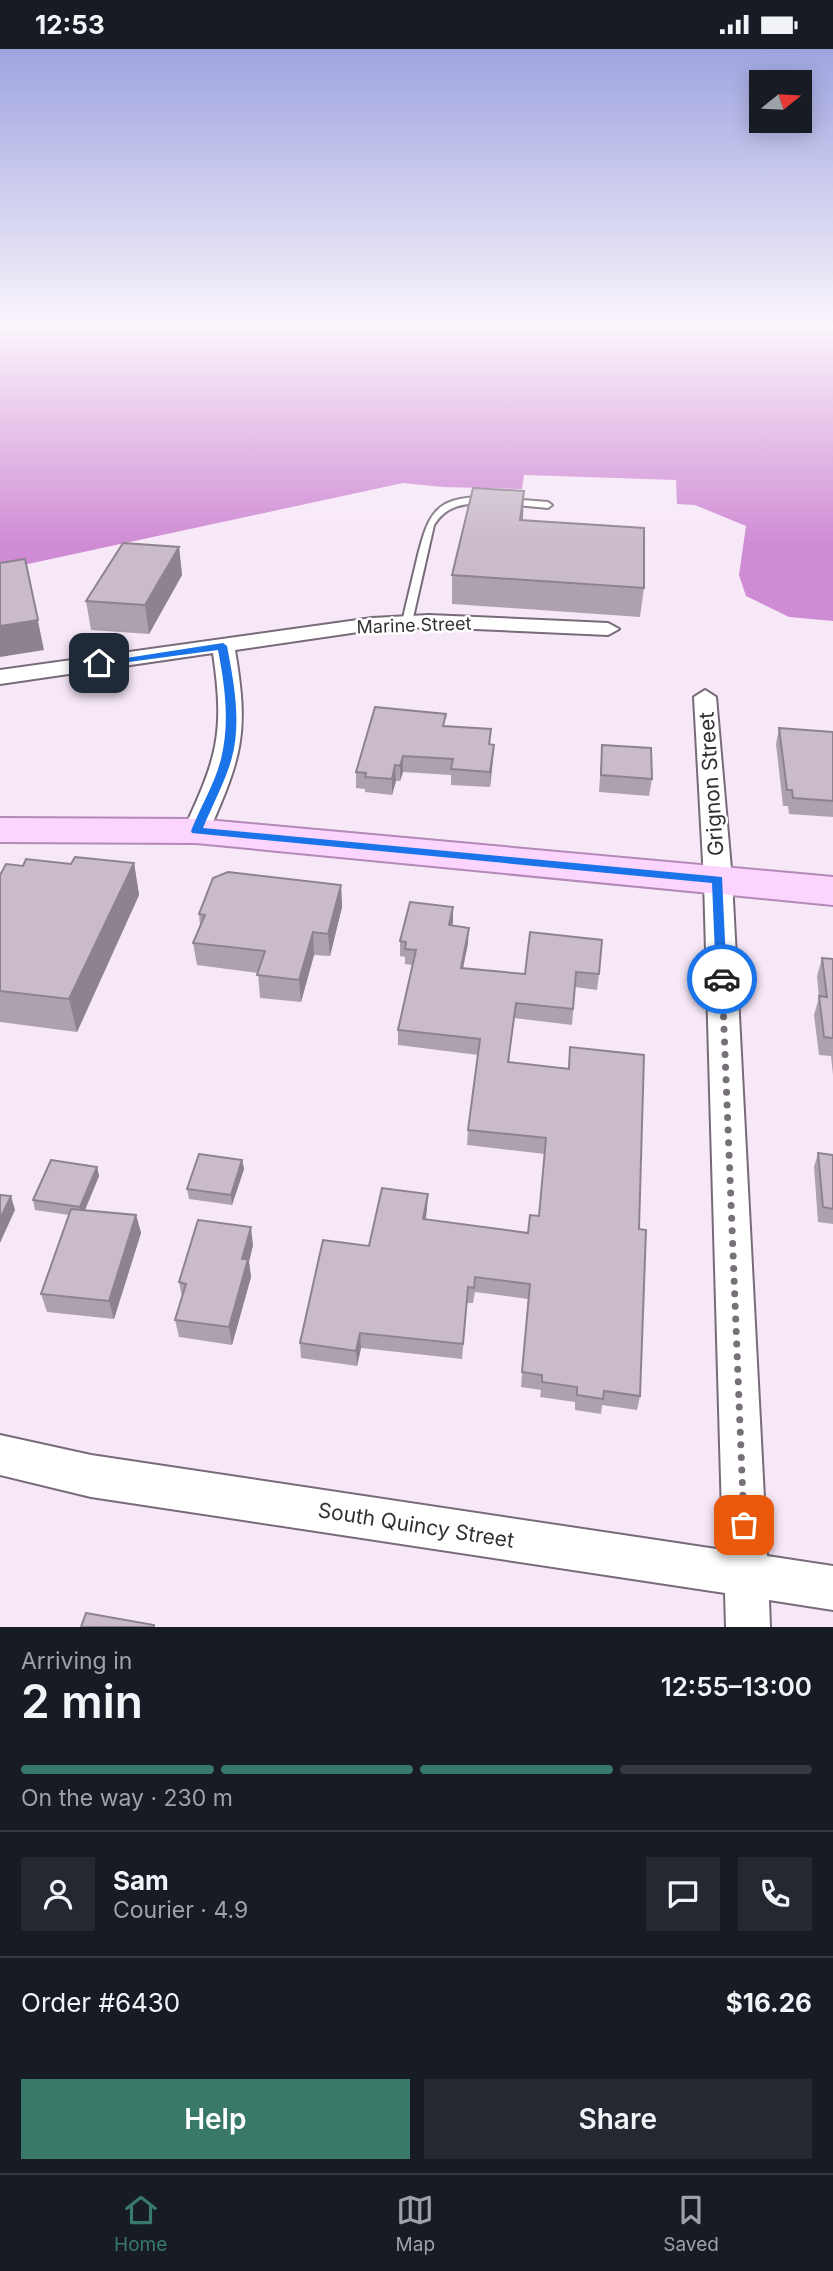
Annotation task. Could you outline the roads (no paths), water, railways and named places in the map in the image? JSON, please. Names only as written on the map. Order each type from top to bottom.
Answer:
[{"type":"main road","points":[[0,830],[196,831],[833,891]]},
{"type":"street","name":"Marine Street","points":[[0,677],[372,624],[407,622],[608,629]]},
{"type":"street","points":[[196,831],[226,761],[231,730],[230,688],[223,646]]},
{"type":"street","name":"Grignon Street","points":[[705,697],[718,880],[748,1627]]},
{"type":"street","name":"South Quincy Street","points":[[0,1455],[91,1476],[833,1588]]},
{"type":"lane","points":[[407,622],[430,525],[436,514],[445,506],[464,501],[548,505]]}]
